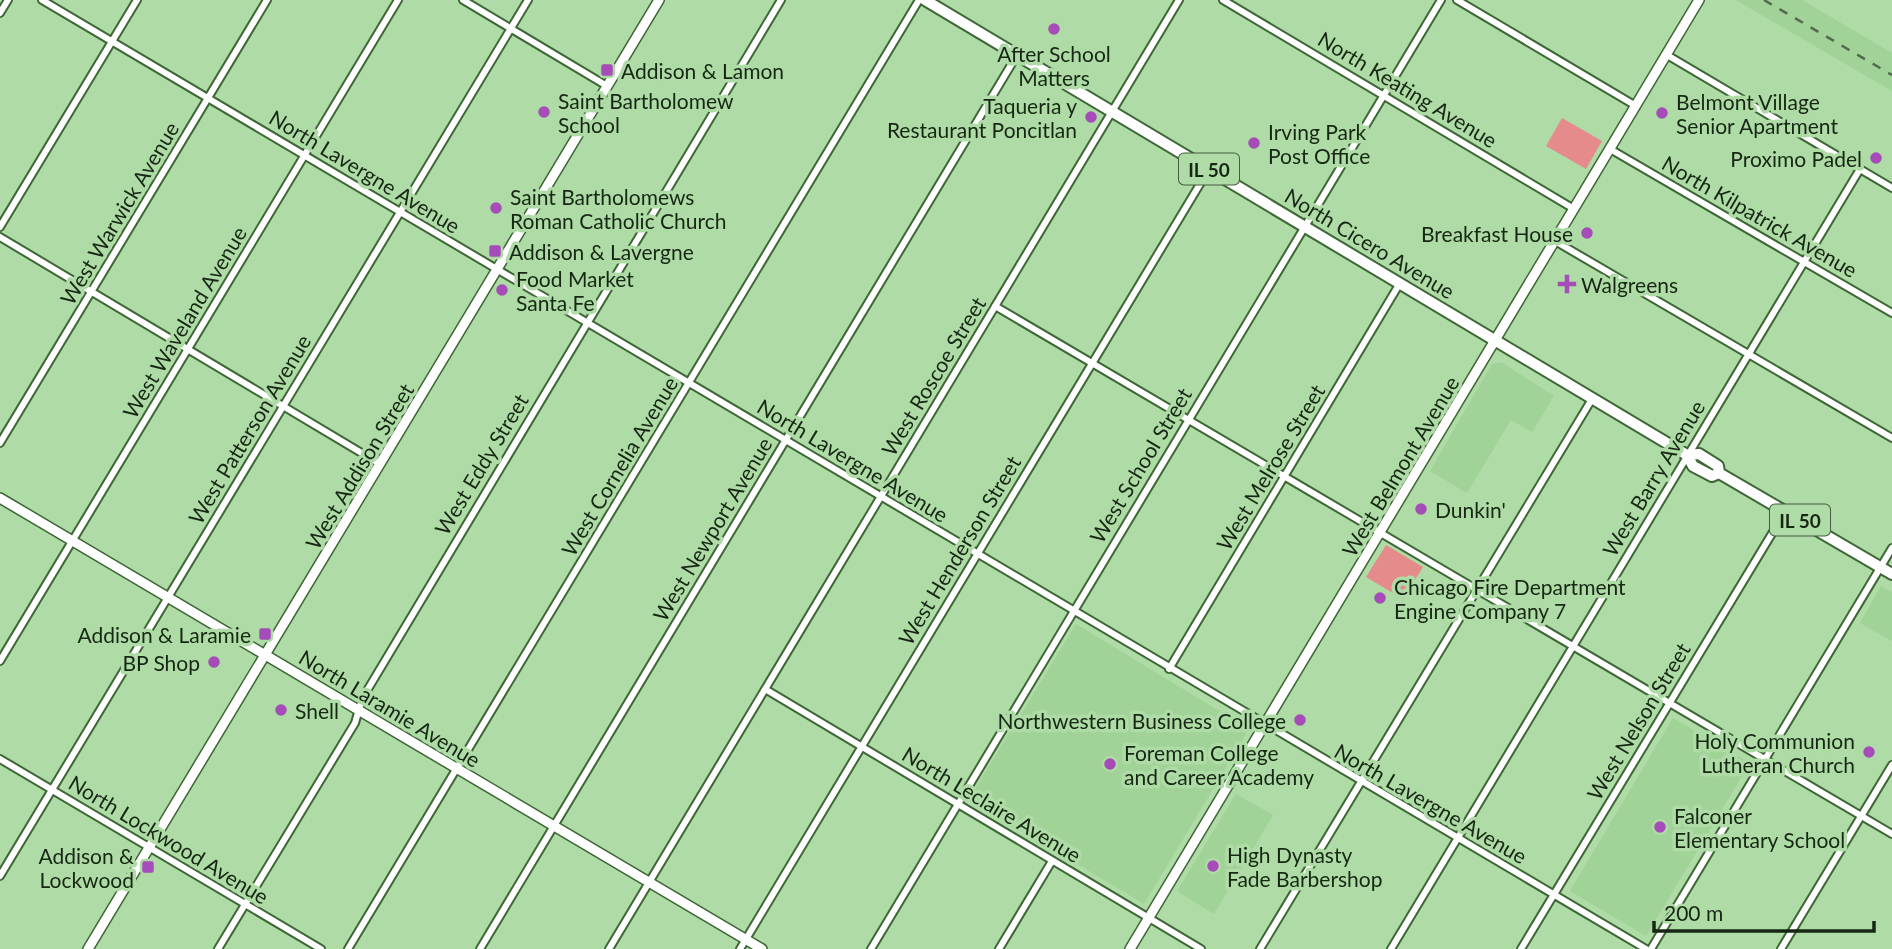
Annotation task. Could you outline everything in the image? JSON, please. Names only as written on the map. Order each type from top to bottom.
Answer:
[{"type":"main road","name":"North Cicero Avenue","points":[[925,0],[1687,455],[1699,454],[1718,466],[1719,473],[1892,573]]},
{"type":"street","points":[[0,13],[8,0]]},
{"type":"street","name":"North Lavergne Avenue","points":[[42,0],[1073,612],[1648,949]]},
{"type":"street","points":[[0,227],[137,0]]},
{"type":"street","name":"West Warwick Avenue","points":[[0,443],[267,0]]},
{"type":"street","name":"West Waveland Avenue","points":[[0,661],[398,0]]},
{"type":"street","points":[[463,0],[607,86]]},
{"type":"street","name":"West Patterson Avenue","points":[[0,876],[528,0]]},
{"type":"street","name":"West Addison Street","points":[[88,949],[659,0]]},
{"type":"street","name":"West Eddy Street","points":[[218,949],[355,723],[362,699],[781,0]]},
{"type":"street","name":"West Cornelia Avenue","points":[[348,949],[919,0]]},
{"type":"street","name":"West Roscoe Street","points":[[608,949],[1179,0]]},
{"type":"street","name":"North Keating Avenue","points":[[1223,0],[1574,209]]},
{"type":"street","name":"West School Street","points":[[871,949],[1441,0]]},
{"type":"street","points":[[1457,0],[1636,106]]},
{"type":"street","name":"West Belmont Avenue","points":[[1130,949],[1699,0]]},
{"type":"street","name":"West Newport Avenue","points":[[480,949],[1017,55]]},
{"type":"street","points":[[1667,55],[1892,188]]},
{"type":"street","name":"North Kilpatrick Avenue","points":[[1611,149],[1892,313]]},
{"type":"street","name":"West Henderson Street","points":[[740,949],[1209,169]]},
{"type":"street","name":"West Barry Avenue","points":[[1391,949],[1860,169]]},
{"type":"street","points":[[0,237],[380,464]]},
{"type":"street","points":[[1555,241],[1892,438]]},
{"type":"street","name":"West Melrose Street","points":[[1169,668],[1400,284]]},
{"type":"street","points":[[995,306],[1892,834]]},
{"type":"street","points":[[1260,949],[1592,398]]},
{"type":"street","name":"North Laramie Avenue","points":[[0,498],[762,949]]},
{"type":"street","name":"West Nelson Street","points":[[1521,949],[1785,512]]},
{"type":"street","points":[[1648,949],[1766,760],[1892,548]]},
{"type":"street","name":"North Leclaire Avenue","points":[[765,689],[1201,949]]},
{"type":"street","name":"North Lockwood Avenue","points":[[0,759],[321,949]]},
{"type":"street","points":[[1782,949],[1892,765]]},
{"type":"street","points":[[999,949],[1052,861]]},
{"type":"shaded area","points":[[1736,0],[1802,0],[1892,53],[1892,91]]},
{"type":"shaded area","points":[[1562,118],[1602,141],[1586,169],[1546,146]]},
{"type":"shaded area","points":[[1501,362],[1554,396],[1532,432],[1511,420],[1467,493],[1430,471],[1492,364]]},
{"type":"shaded area","points":[[1386,545],[1423,567],[1403,599],[1366,577]]},
{"type":"shaded area","points":[[1881,586],[1892,592],[1892,641],[1860,623]]},
{"type":"shaded area","name":"Foreman College and Career Academy","points":[[1076,624],[1249,729],[1144,904],[969,799]]},
{"type":"shaded area","name":"Falconer Elementary School","points":[[1673,718],[1750,763],[1646,936],[1570,891]]},
{"type":"shaded area","points":[[1236,794],[1273,815],[1214,914],[1177,891]]},
{"type":"railway","points":[[1764,0],[1892,75]]},
{"type":"place","name":"After School Matters","points":[[1054,29]]},
{"type":"place","name":"Addison & Lamon","points":[[607,70]]},
{"type":"place","name":"Saint Bartholomew School","points":[[544,112]]},
{"type":"place","name":"Belmont Village Senior Apartment","points":[[1662,113]]},
{"type":"place","name":"Taqueria y Restaurant Poncitlan","points":[[1091,117]]},
{"type":"place","name":"Irving Park Post Office","points":[[1254,143]]},
{"type":"place","name":"Proximo Padel","points":[[1876,158]]},
{"type":"place","name":"Saint Bartholomews Roman Catholic Church","points":[[496,208]]},
{"type":"place","name":"Breakfast House","points":[[1587,233]]},
{"type":"place","name":"Addison & Lavergne","points":[[495,251]]},
{"type":"place","name":"Walgreens","points":[[1567,284]]},
{"type":"place","name":"Food Market Santa Fe","points":[[502,290]]},
{"type":"place","name":"Dunkin'","points":[[1421,509]]},
{"type":"place","name":"Chicago Fire Department Engine Company 7","points":[[1380,598]]},
{"type":"place","name":"Addison & Laramie","points":[[265,634]]},
{"type":"place","name":"BP Shop","points":[[214,662]]},
{"type":"place","name":"Shell","points":[[281,710]]},
{"type":"place","name":"Northwestern Business College","points":[[1300,720]]},
{"type":"place","name":"Holy Communion Lutheran Church","points":[[1869,752]]},
{"type":"place","name":"Foreman College and Career Academy","points":[[1110,764]]},
{"type":"place","name":"Falconer Elementary School","points":[[1660,827]]},
{"type":"place","name":"High Dynasty Fade Barbershop","points":[[1213,866]]},
{"type":"place","name":"Addison & Lockwood","points":[[148,867]]}]
